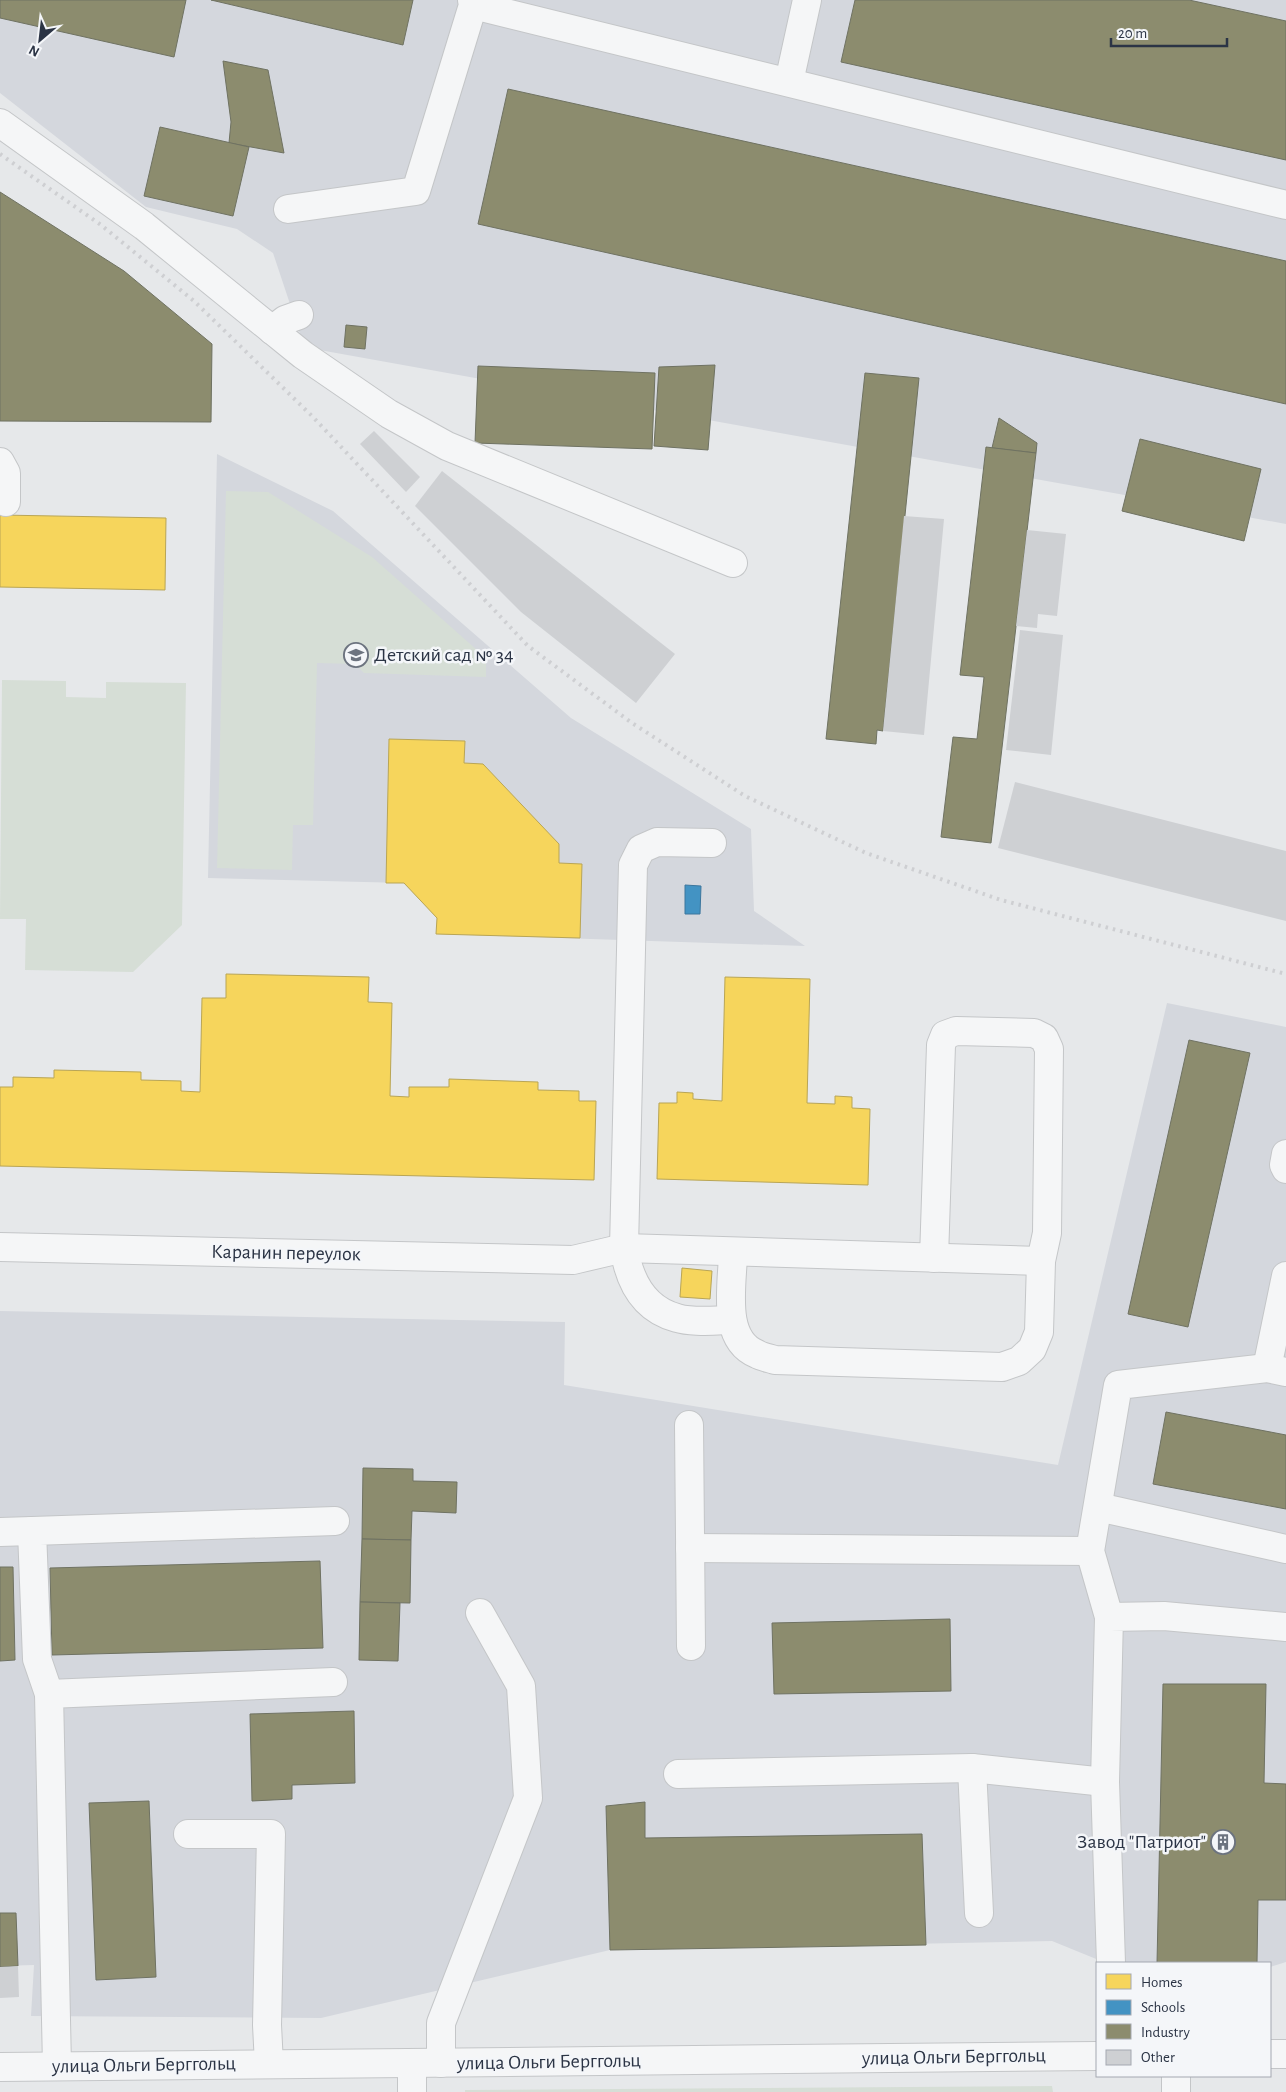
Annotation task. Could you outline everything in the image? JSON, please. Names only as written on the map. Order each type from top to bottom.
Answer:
[{"type":"street","points":[[789,82],[807,0]]},
{"type":"street","points":[[288,209],[416,191],[473,3],[1286,205]]},
{"type":"street","points":[[0,123],[144,226],[303,355],[389,414],[447,446],[733,563]]},
{"type":"street","points":[[272,330],[284,320],[300,315]]},
{"type":"street","points":[[0,462],[6,473],[6,502]]},
{"type":"street","points":[[712,843],[657,842],[640,849],[633,865],[624,1248],[628,1272],[639,1292],[656,1309],[678,1319],[732,1320]]},
{"type":"street","points":[[734,1252],[732,1320],[739,1340],[755,1354],[775,1360],[1002,1367],[1019,1361],[1032,1349],[1039,1332],[1041,1261],[1047,1233],[1049,1049],[1044,1038],[1034,1033],[956,1031],[945,1035],[940,1045],[934,1258]]},
{"type":"street","points":[[1286,1154],[1284,1166],[1286,1169]]},
{"type":"street","name":"Каранин переулок","points":[[0,1247],[573,1260],[624,1248],[1041,1261]]},
{"type":"street","points":[[1111,1962],[1105,1782],[1109,1617],[1090,1552],[1118,1385],[1276,1370],[1286,1276]]},
{"type":"street","points":[[689,1425],[692,1646]]},
{"type":"street","points":[[1098,1507],[1286,1549]]},
{"type":"street","points":[[0,1532],[335,1521]]},
{"type":"street","points":[[32,1531],[36,1659],[49,1694],[57,2066]]},
{"type":"street","points":[[690,1548],[1090,1552]]},
{"type":"street","points":[[441,2063],[441,2023],[528,1798],[521,1686],[480,1613]]},
{"type":"street","points":[[1109,1617],[1164,1616],[1286,1627]]},
{"type":"street","points":[[49,1694],[333,1682]]},
{"type":"street","points":[[678,1774],[972,1768],[1105,1782]]},
{"type":"street","points":[[972,1768],[979,1913]]},
{"type":"street","points":[[188,1834],[271,1834],[268,2064]]},
{"type":"street","points":[[1271,2054],[1286,2054]]},
{"type":"street","name":"улица Ольги Берггольц","points":[[0,2067],[1096,2056]]},
{"type":"street","points":[[412,2064],[412,2092]]},
{"type":"street","points":[[1176,2077],[1176,2092]]},
{"type":"shaded area","points":[[0,0],[1286,0],[1286,524],[314,349],[302,340],[273,253],[237,229],[146,207],[0,93]]},
{"type":"shaded area","name":"Детский сад № 34","points":[[217,454],[333,511],[571,718],[751,829],[754,911],[805,946],[436,934],[437,918],[404,883],[208,878]]},
{"type":"shaded area","points":[[226,491],[268,492],[372,557],[486,658],[486,677],[364,673],[355,664],[317,663],[313,825],[293,825],[292,870],[217,868]]},
{"type":"shaded area","points":[[2,680],[66,681],[66,697],[106,698],[106,682],[186,683],[182,925],[133,972],[25,970],[26,919],[0,919]]},
{"type":"shaded area","points":[[1167,1003],[1286,1027],[1286,1962],[1271,1967],[1271,1962],[1104,1962],[1052,1941],[610,1950],[321,2018],[31,2016],[34,1965],[0,1966],[0,1311],[565,1322],[564,1385],[1058,1465]]},
{"type":"shaded area","points":[[1052,2086],[1053,2092],[465,2092],[465,2090]]},
{"type":"building: Homes","points":[[0,515],[166,518],[165,590],[0,587]]},
{"type":"building: Homes","points":[[389,739],[465,741],[464,763],[483,764],[559,844],[559,863],[582,864],[580,938],[436,934],[437,918],[404,883],[386,883]]},
{"type":"building: Homes","points":[[226,974],[369,977],[368,1002],[392,1003],[390,1096],[409,1097],[409,1087],[449,1087],[449,1079],[538,1082],[538,1090],[579,1091],[579,1101],[596,1101],[594,1180],[0,1166],[0,1087],[13,1087],[13,1077],[54,1078],[54,1070],[141,1072],[141,1080],[181,1081],[181,1091],[200,1092],[202,998],[226,998]]},
{"type":"building: Homes","points":[[725,977],[810,979],[807,1103],[835,1104],[835,1096],[852,1097],[852,1108],[870,1109],[868,1185],[657,1179],[659,1103],[677,1103],[677,1092],[693,1093],[693,1099],[722,1101]]},
{"type":"building: Homes","points":[[682,1268],[712,1271],[710,1299],[680,1297]]},
{"type":"building: Schools","points":[[685,885],[701,886],[700,914],[685,914]]},
{"type":"building: Industry","points":[[0,0],[186,0],[174,57],[0,18]]},
{"type":"building: Industry","points":[[211,0],[413,0],[403,45]]},
{"type":"building: Industry","points":[[855,0],[1189,0],[1286,21],[1286,160],[841,62]]},
{"type":"building: Industry","points":[[223,61],[268,70],[284,153],[229,143],[231,122]]},
{"type":"building: Industry","points":[[508,89],[1286,261],[1286,404],[478,224]]},
{"type":"building: Industry","points":[[160,127],[249,147],[233,216],[144,196]]},
{"type":"building: Industry","points":[[0,192],[124,271],[212,344],[211,422],[0,421]]},
{"type":"building: Industry","points":[[346,325],[367,327],[365,349],[344,347]]},
{"type":"building: Industry","points":[[715,365],[708,450],[654,446],[659,367]]},
{"type":"building: Industry","points":[[478,366],[655,373],[652,449],[475,443]]},
{"type":"building: Industry","points":[[865,373],[919,378],[883,731],[877,730],[876,744],[826,739]]},
{"type":"building: Industry","points":[[999,418],[1037,443],[1036,453],[992,448]]},
{"type":"building: Industry","points":[[1140,439],[1261,469],[1244,541],[1122,511]]},
{"type":"building: Industry","points":[[986,447],[1036,453],[991,843],[941,837],[953,737],[977,739],[984,677],[960,675]]},
{"type":"building: Industry","points":[[1189,1040],[1250,1053],[1188,1327],[1128,1314]]},
{"type":"building: Industry","points":[[1166,1412],[1286,1435],[1286,1509],[1153,1484]]},
{"type":"building: Industry","points":[[363,1468],[413,1469],[413,1481],[457,1482],[456,1513],[412,1511],[411,1540],[362,1539]]},
{"type":"building: Industry","points":[[362,1539],[411,1540],[410,1603],[360,1602]]},
{"type":"building: Industry","points":[[320,1561],[323,1648],[52,1655],[50,1568]]},
{"type":"building: Industry","points":[[0,1567],[13,1567],[15,1660],[0,1661]]},
{"type":"building: Industry","points":[[360,1602],[400,1603],[398,1661],[359,1660]]},
{"type":"building: Industry","points":[[950,1619],[951,1691],[774,1694],[772,1623]]},
{"type":"building: Industry","name":"Завод \"Патриот\"","points":[[1163,1684],[1266,1684],[1264,1783],[1286,1784],[1286,1900],[1258,1900],[1257,1962],[1157,1962]]},
{"type":"building: Industry","points":[[354,1711],[355,1783],[292,1785],[292,1799],[252,1801],[250,1714]]},
{"type":"building: Industry","points":[[149,1801],[156,1977],[96,1980],[89,1803]]},
{"type":"building: Industry","points":[[645,1802],[645,1838],[922,1834],[926,1945],[610,1950],[606,1806]]},
{"type":"building: Industry","points":[[0,1913],[16,1913],[18,1966],[0,1967]]},
{"type":"building: Other","points":[[374,431],[420,477],[406,492],[360,444]]},
{"type":"building: Other","points":[[442,471],[675,654],[636,703],[521,612],[415,506]]},
{"type":"building: Other","points":[[904,516],[944,519],[924,735],[883,731]]},
{"type":"building: Other","points":[[1027,530],[1066,534],[1057,616],[1038,614],[1037,628],[1016,626]]},
{"type":"building: Other","points":[[1020,630],[1063,635],[1051,755],[1006,750]]},
{"type":"building: Other","points":[[1015,782],[1286,851],[1286,921],[998,848]]},
{"type":"building: Other","points":[[18,1966],[19,1997],[0,1998],[0,1967]]},
{"type":"railway","points":[[0,154],[101,225],[194,301],[313,417],[528,646],[632,723],[745,796],[866,853],[1001,900],[1286,974]]},
{"type":"place","name":"Детский сад № 34","points":[[356,655]]},
{"type":"place","name":"Завод \"Патриот\"","points":[[1223,1842]]}]
